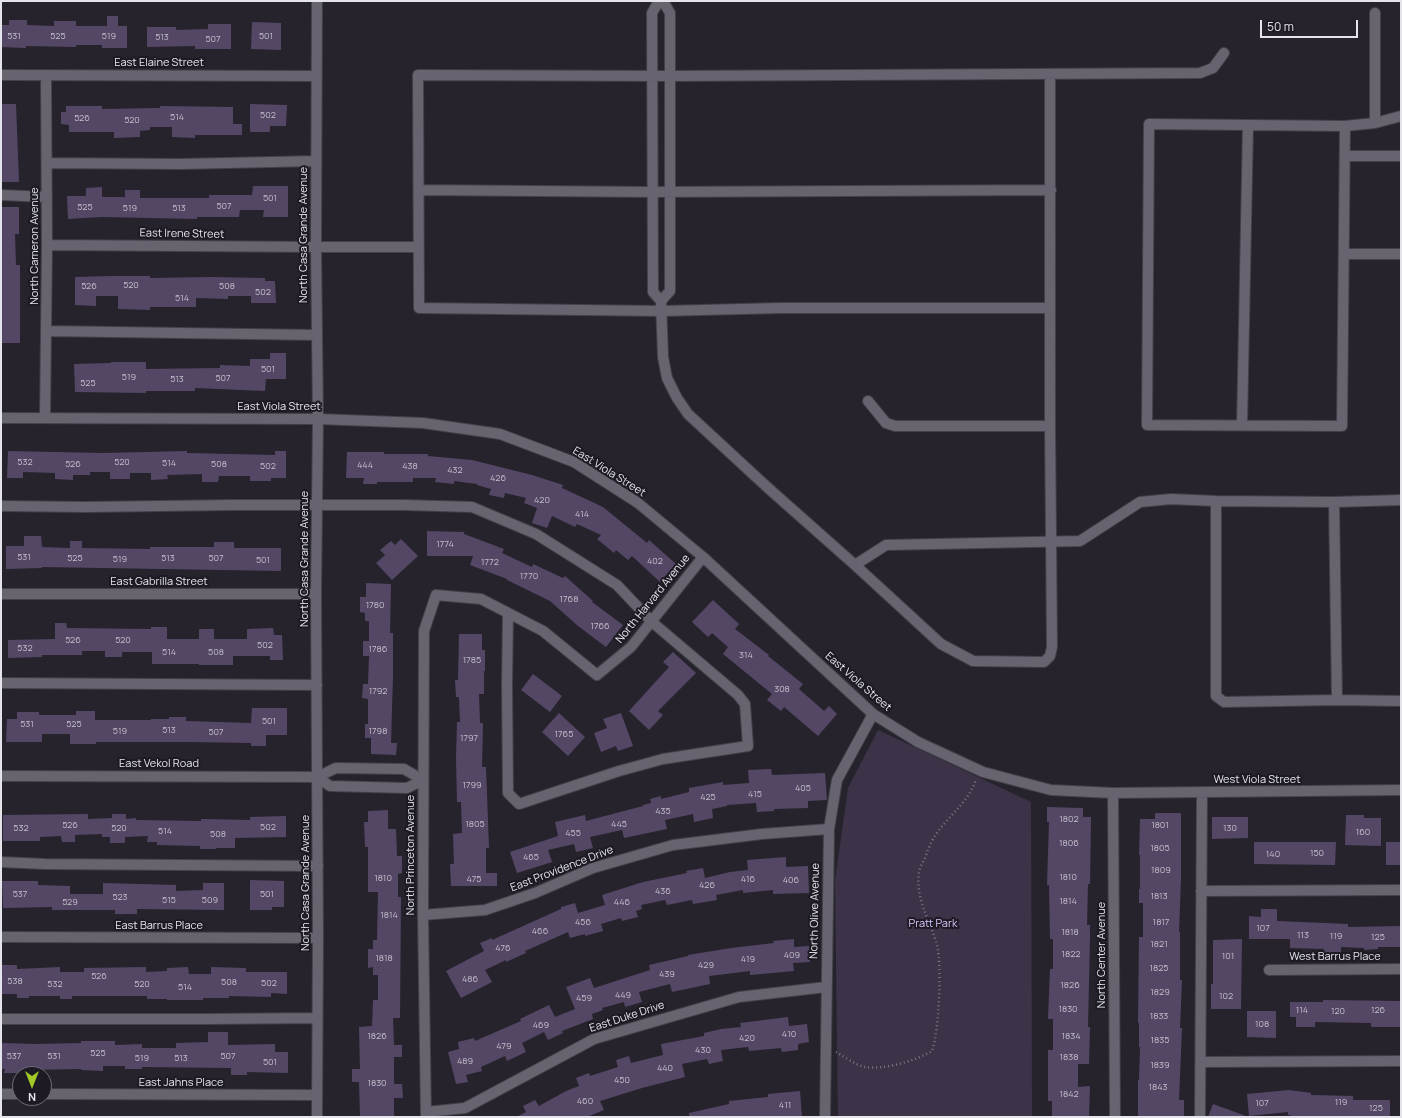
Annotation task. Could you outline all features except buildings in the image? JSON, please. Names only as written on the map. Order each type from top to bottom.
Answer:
[{"type":"street","name":"North Casa Grande Avenue","points":[[317,1],[317,1117]]},
{"type":"street","points":[[659,1],[652,13],[652,192],[653,292],[662,306]]},
{"type":"street","points":[[663,1],[670,13],[670,291],[662,306],[663,357],[667,378],[677,398],[688,414],[767,487],[941,644],[974,661],[1044,662],[1050,656],[1052,647],[1050,426],[1050,74]]},
{"type":"street","points":[[1375,13],[1376,123]]},
{"type":"street","points":[[653,33],[670,33]]},
{"type":"street","points":[[1050,308],[781,308],[662,306],[419,308],[418,75],[670,76],[1200,73],[1213,68],[1224,53]]},
{"type":"street","name":"East Elaine Street","points":[[1,75],[316,76]]},
{"type":"street","name":"North Cameron Avenue","points":[[45,418],[47,244],[46,75]]},
{"type":"street","points":[[1345,126],[1342,426],[1146,425],[1149,124],[1345,126],[1376,123],[1401,116]]},
{"type":"street","points":[[1242,426],[1248,125]]},
{"type":"street","points":[[1345,156],[1401,156]]},
{"type":"street","points":[[47,163],[181,164],[316,161]]},
{"type":"street","points":[[418,190],[652,192],[1051,190]]},
{"type":"street","points":[[1,195],[47,197]]},
{"type":"street","name":"East Irene Street","points":[[47,244],[418,247]]},
{"type":"street","points":[[1344,254],[1401,254]]},
{"type":"street","points":[[46,331],[317,335]]},
{"type":"street","points":[[868,401],[886,423],[895,426],[1050,426]]},
{"type":"street","name":"East Viola Street","points":[[1,418],[318,419],[423,423],[500,434],[574,462],[638,503],[703,557],[873,714],[918,742],[979,770],[1050,790],[1113,793]]},
{"type":"street","points":[[855,565],[886,545],[1080,541],[1140,502],[1171,499],[1334,502],[1401,500]]},
{"type":"street","points":[[1216,501],[1216,696],[1224,702],[1337,700],[1401,701]]},
{"type":"street","points":[[1334,502],[1337,700]]},
{"type":"street","points":[[1,506],[86,507],[404,505],[472,507],[536,534],[617,585],[652,622],[738,695],[745,704],[748,746],[663,759],[619,770],[520,804],[508,793],[508,613]]},
{"type":"street","name":"North Harvard Avenue","points":[[436,595],[481,599],[543,631],[597,675],[631,647],[703,557]]},
{"type":"street","name":"East Gabrilla Street","points":[[1,594],[316,594]]},
{"type":"street","name":"North Princeton Avenue","points":[[426,1115],[423,915],[424,631],[436,595]]},
{"type":"street","points":[[1,683],[317,685]]},
{"type":"street","name":"North Olive Avenue","points":[[825,1117],[829,829],[837,780],[873,714]]},
{"type":"street","name":"East Vekol Road","points":[[1,776],[317,777],[336,768],[404,769],[423,780]]},
{"type":"street","name":"East Vekol Road","points":[[317,777],[330,786],[407,788],[423,780]]},
{"type":"street","name":"West Viola Street","points":[[1113,793],[1401,790]]},
{"type":"street","points":[[1200,1117],[1202,792]]},
{"type":"street","name":"North Center Avenue","points":[[1113,793],[1115,1117]]},
{"type":"street","name":"East Providence Drive","points":[[423,915],[484,910],[536,893],[593,868],[673,845],[762,834],[829,829]]},
{"type":"street","points":[[1,862],[45,864],[318,866]]},
{"type":"street","points":[[1201,891],[1401,890]]},
{"type":"street","name":"East Barrus Place","points":[[1,937],[318,938]]},
{"type":"street","name":"West Barrus Place","points":[[1269,970],[1401,969]]},
{"type":"street","name":"East Duke Drive","points":[[426,1115],[465,1108],[594,1039],[739,997],[826,987]]},
{"type":"street","points":[[1,1019],[207,1020],[317,1018]]},
{"type":"street","points":[[1201,1062],[1401,1061]]},
{"type":"street","points":[[1,1094],[12,1094]]},
{"type":"street","name":"East Jahns Place","points":[[52,1094],[317,1095]]},
{"type":"path","points":[[826,1046],[863,1067],[881,1067],[922,1057],[932,1051],[935,1043],[939,965],[937,946],[921,903],[919,871],[936,833],[969,795],[974,786],[979,770]]},
{"type":"green space","name":"Pratt Park","points":[[878,730],[1031,802],[1032,1117],[838,1117],[835,881],[848,788]]}]
